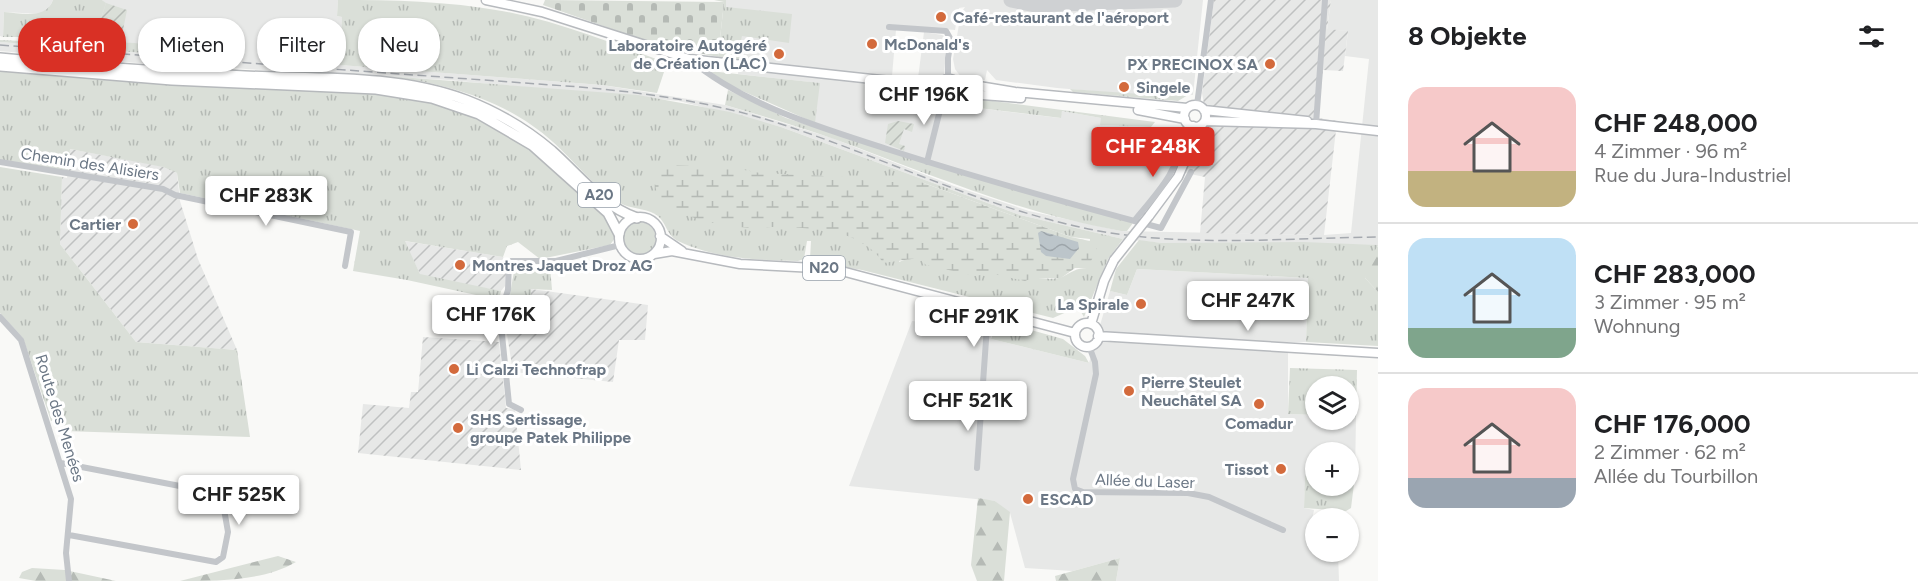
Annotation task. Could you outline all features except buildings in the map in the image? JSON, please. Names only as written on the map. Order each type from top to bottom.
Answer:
[{"type":"highway","name":"A20","points":[[0,58],[175,73],[375,82],[432,90],[483,108],[523,129],[551,150],[613,208],[637,218]]},
{"type":"highway","name":"A20","points":[[0,66],[172,80],[376,89],[432,98],[480,114],[532,145],[608,213],[619,234]]},
{"type":"main road","points":[[486,0],[542,12],[689,59],[927,85],[948,81],[1015,92],[1187,108],[1201,107],[1296,119],[1316,124]]},
{"type":"main road","points":[[948,81],[956,93]]},
{"type":"main road","points":[[944,94],[948,81]]},
{"type":"main road","points":[[927,85],[944,94],[956,93],[1144,111],[1185,119],[1194,126]]},
{"type":"main road","points":[[1201,107],[1205,121]]},
{"type":"main road","points":[[1185,119],[1187,108]]},
{"type":"main road","points":[[1194,126],[1205,121],[1316,124],[1378,131]]},
{"type":"main road","points":[[1091,324],[1104,281],[1114,260],[1170,190],[1186,160],[1194,126]]},
{"type":"main road","points":[[620,244],[619,234],[627,221],[637,218]]},
{"type":"main road","name":"N20","points":[[637,218],[650,220],[660,236],[685,253]]},
{"type":"main road","points":[[654,254],[659,246],[660,236]]},
{"type":"main road","name":"N20","points":[[620,244],[625,253],[634,259],[644,259],[654,254],[672,251],[740,264],[834,269],[1075,333],[1080,344],[1089,346]]},
{"type":"main road","points":[[1075,333],[1081,325],[1091,324],[1097,329],[1098,336]]},
{"type":"main road","points":[[1089,346],[1098,336]]},
{"type":"main road","points":[[1098,336],[1378,353]]},
{"type":"street","points":[[1201,107],[1211,0]]},
{"type":"street","points":[[1316,124],[1325,0]]},
{"type":"street","points":[[890,27],[946,31],[951,40],[948,81]]},
{"type":"street","points":[[689,59],[710,76],[785,116],[927,162],[1161,228],[1191,172]]},
{"type":"street","points":[[927,162],[944,94]]},
{"type":"street","points":[[1134,221],[1168,178],[1179,153],[1181,137]]},
{"type":"street","name":"Chemin des Alisiers","points":[[0,162],[163,189],[175,195],[351,232],[345,266]]},
{"type":"street","points":[[520,410],[509,404],[500,315],[508,290],[509,261],[556,261],[620,244]]},
{"type":"street","points":[[977,468],[986,336],[988,322],[996,312]]},
{"type":"street","name":"Route des Menées","points":[[0,317],[21,340],[61,463],[70,499],[66,553],[69,581]]},
{"type":"street","name":"Allée du Laser","points":[[1089,346],[1095,362],[1096,374],[1072,486],[1083,492],[1188,493],[1209,497],[1283,531]]},
{"type":"street","points":[[61,463],[216,493],[223,501],[228,526],[223,558],[216,562],[69,535]]},
{"type":"shaded area","points":[[0,0],[53,0],[48,10],[40,14],[4,12],[3,37],[0,36]]},
{"type":"shaded area","points":[[102,0],[338,0],[337,16],[342,18],[257,18],[257,70],[245,69],[245,18],[138,18],[138,44],[126,43],[126,18],[101,18],[105,3]]},
{"type":"shaded area","points":[[726,0],[1203,0],[1193,95],[1143,90],[1141,95],[1057,88],[996,80],[987,70],[985,80],[961,77],[955,69],[953,59],[961,13],[965,7],[959,8],[955,30],[908,26],[896,30],[892,76],[918,78],[924,32],[947,38],[944,76],[936,80],[936,98],[953,105],[1060,118],[1062,111],[1101,118],[1101,125],[1172,128],[1183,131],[1178,162],[1136,224],[814,127],[819,83],[738,74],[742,35],[726,7]]},
{"type":"shaded area","points":[[1214,0],[1331,0],[1327,29],[1348,31],[1343,71],[1323,70],[1318,118],[1337,121],[1324,235],[1200,233],[1205,177],[1185,173],[1195,144],[1197,129],[1207,122],[1202,93]]},
{"type":"shaded area","points":[[1331,0],[1378,0],[1378,245],[1162,243],[1123,239],[1020,215],[781,127],[679,101],[448,80],[302,72],[346,72],[346,65],[358,66],[358,72],[432,72],[602,85],[725,105],[832,138],[954,186],[1029,211],[1121,231],[1324,235],[1351,233],[1369,59],[1345,56],[1348,31],[1327,30]]},
{"type":"shaded area","points":[[0,42],[18,43],[18,53],[0,51]]},
{"type":"shaded area","points":[[126,52],[138,52],[138,63],[126,62]]},
{"type":"shaded area","points":[[70,149],[161,166],[177,173],[180,201],[198,259],[237,350],[136,342],[60,244],[62,177],[67,178]]},
{"type":"shaded area","points":[[404,241],[503,257],[507,264],[505,286],[501,291],[424,277],[420,274]]},
{"type":"shaded area","points":[[1137,269],[1308,278],[1306,342],[1288,342],[1288,414],[1305,415],[1305,430],[1356,430],[1356,442],[1305,442],[1305,562],[1338,562],[1339,581],[1116,581],[1120,558],[1073,571],[1025,568],[1010,513],[995,501],[849,486],[912,321],[992,331],[991,339],[1089,363],[1110,291],[1127,295]]},
{"type":"shaded area","points":[[531,289],[648,305],[645,340],[619,340],[613,382],[513,372],[506,328],[519,324],[530,325]]},
{"type":"shaded area","points":[[423,337],[499,342],[506,408],[515,409],[521,470],[358,453],[363,404],[409,408],[411,392],[418,392]]},
{"type":"green space","points":[[53,0],[102,0],[106,3],[101,18],[18,18],[18,37],[3,37],[4,12],[32,14],[39,13],[50,6]]},
{"type":"green space","points":[[338,0],[461,5],[523,15],[565,27],[667,63],[657,93],[602,85],[432,72],[440,72],[440,18],[358,18],[358,66],[346,65],[346,18],[337,16]]},
{"type":"green space","points":[[545,0],[724,2],[718,57],[655,44],[543,5]]},
{"type":"green space","points":[[714,0],[726,0],[726,7],[792,14],[789,43],[742,36],[739,60],[718,57],[724,2]]},
{"type":"green space","points":[[106,3],[127,10],[125,18],[101,18]]},
{"type":"green space","points":[[0,40],[18,41],[18,43],[0,42]]},
{"type":"green space","points":[[126,43],[138,44],[138,52],[126,52]]},
{"type":"green space","points":[[0,71],[337,90],[404,97],[437,104],[468,114],[499,128],[530,148],[558,171],[610,222],[615,238],[610,245],[540,259],[518,242],[507,246],[503,257],[405,241],[420,274],[501,291],[499,300],[353,271],[360,231],[180,193],[177,173],[163,167],[70,149],[68,172],[0,161]]},
{"type":"green space","points":[[710,71],[820,83],[815,123],[729,85]]},
{"type":"green space","points":[[386,76],[638,95],[730,112],[781,127],[1020,215],[1123,239],[1108,259],[1084,317],[1078,307],[1053,318],[862,270],[813,262],[810,259],[811,241],[807,241],[804,259],[798,261],[752,259],[707,252],[678,241],[655,214],[624,205],[611,197],[553,142],[516,115],[453,89]],"holes":[[[921,182],[1071,237],[1090,239],[1087,268],[1056,278],[1018,276],[969,261],[936,255],[899,262]]]},
{"type":"green space","points":[[1070,89],[1141,94],[1142,90],[1188,95],[1178,101],[1073,92]]},
{"type":"green space","points":[[728,90],[786,118],[1133,223],[1127,231],[1121,231],[1045,214],[1010,203],[821,135],[725,105]]},
{"type":"green space","points":[[969,98],[1155,122],[1151,127],[1100,125],[1101,118],[1062,111],[1061,118],[953,105]]},
{"type":"green space","points":[[898,121],[914,124],[912,132],[904,129],[899,144],[905,146],[904,151],[885,143],[888,124]]},
{"type":"green space","points":[[662,165],[729,167],[760,173],[844,177],[873,182],[921,182],[1071,237],[1099,243],[1088,268],[1075,268],[1061,278],[1032,278],[1025,281],[989,273],[976,276],[926,265],[919,258],[883,263],[862,243],[834,232],[788,227],[737,227],[683,214],[668,206],[658,195],[655,181]]},
{"type":"green space","points":[[0,167],[62,177],[60,244],[136,342],[237,350],[250,437],[63,431],[60,419],[51,421],[23,338],[0,313]]},
{"type":"green space","points":[[639,222],[651,227],[656,239],[651,251],[639,256],[627,251],[622,239],[627,227]]},
{"type":"green space","points":[[1139,240],[1162,243],[1303,242],[1378,245],[1365,278],[1378,292],[1378,346],[1306,342],[1308,278],[1137,269],[1127,295],[1110,291],[1116,269]]},
{"type":"green space","points":[[1378,246],[1378,292],[1365,278],[1366,262]]},
{"type":"green space","points":[[515,266],[550,266],[552,290],[531,289],[531,325],[519,324],[510,294]]},
{"type":"green space","points":[[1006,323],[1063,339],[1085,356],[1089,363],[991,339],[997,324]]},
{"type":"green space","points":[[1290,368],[1357,370],[1357,376],[1305,376],[1305,415],[1288,414]]},
{"type":"green space","points":[[1305,476],[1305,496],[1352,496],[1351,508],[1304,508]]},
{"type":"green space","points":[[978,498],[995,501],[1010,512],[1004,581],[977,581],[971,565]]},
{"type":"green space","points":[[278,556],[296,562],[270,573],[240,579],[180,581]]},
{"type":"green space","points":[[1120,558],[1116,581],[1056,581],[1055,576]]},
{"type":"green space","points":[[32,568],[65,570],[116,581],[36,581],[19,578],[22,572]]},
{"type":"water","points":[[1041,231],[1078,242],[1079,248],[1070,259],[1046,256],[1041,252],[1038,233]]},
{"type":"taxiway","points":[[1011,0],[1035,5],[1175,0]]},
{"type":"railway","points":[[0,45],[632,92],[709,105],[759,117],[1001,205],[1075,226],[1150,238],[1188,240],[1378,237]]},
{"type":"place","name":"Café-restaurant de l'aéroport","points":[[941,17]]},
{"type":"place","name":"McDonald's","points":[[872,44]]},
{"type":"place","name":"Laboratoire Autogéré de Création (LAC)","points":[[779,54]]},
{"type":"place","name":"PX PRECINOX SA","points":[[1270,64]]},
{"type":"place","name":"Singele","points":[[1124,87]]},
{"type":"place","name":"Cartier","points":[[133,224]]},
{"type":"place","name":"Montres Jaquet Droz AG","points":[[460,265]]},
{"type":"place","name":"La Spirale","points":[[1141,304]]},
{"type":"place","name":"Li Calzi Technofrap","points":[[454,369]]},
{"type":"place","name":"Pierre Steulet Neuchâtel SA","points":[[1129,391]]},
{"type":"place","name":"Comadur","points":[[1259,404]]},
{"type":"place","name":"SHS Sertissage, groupe Patek Philippe","points":[[458,428]]},
{"type":"place","name":"Tissot","points":[[1281,469]]},
{"type":"place","name":"ESCAD","points":[[1028,499]]}]
